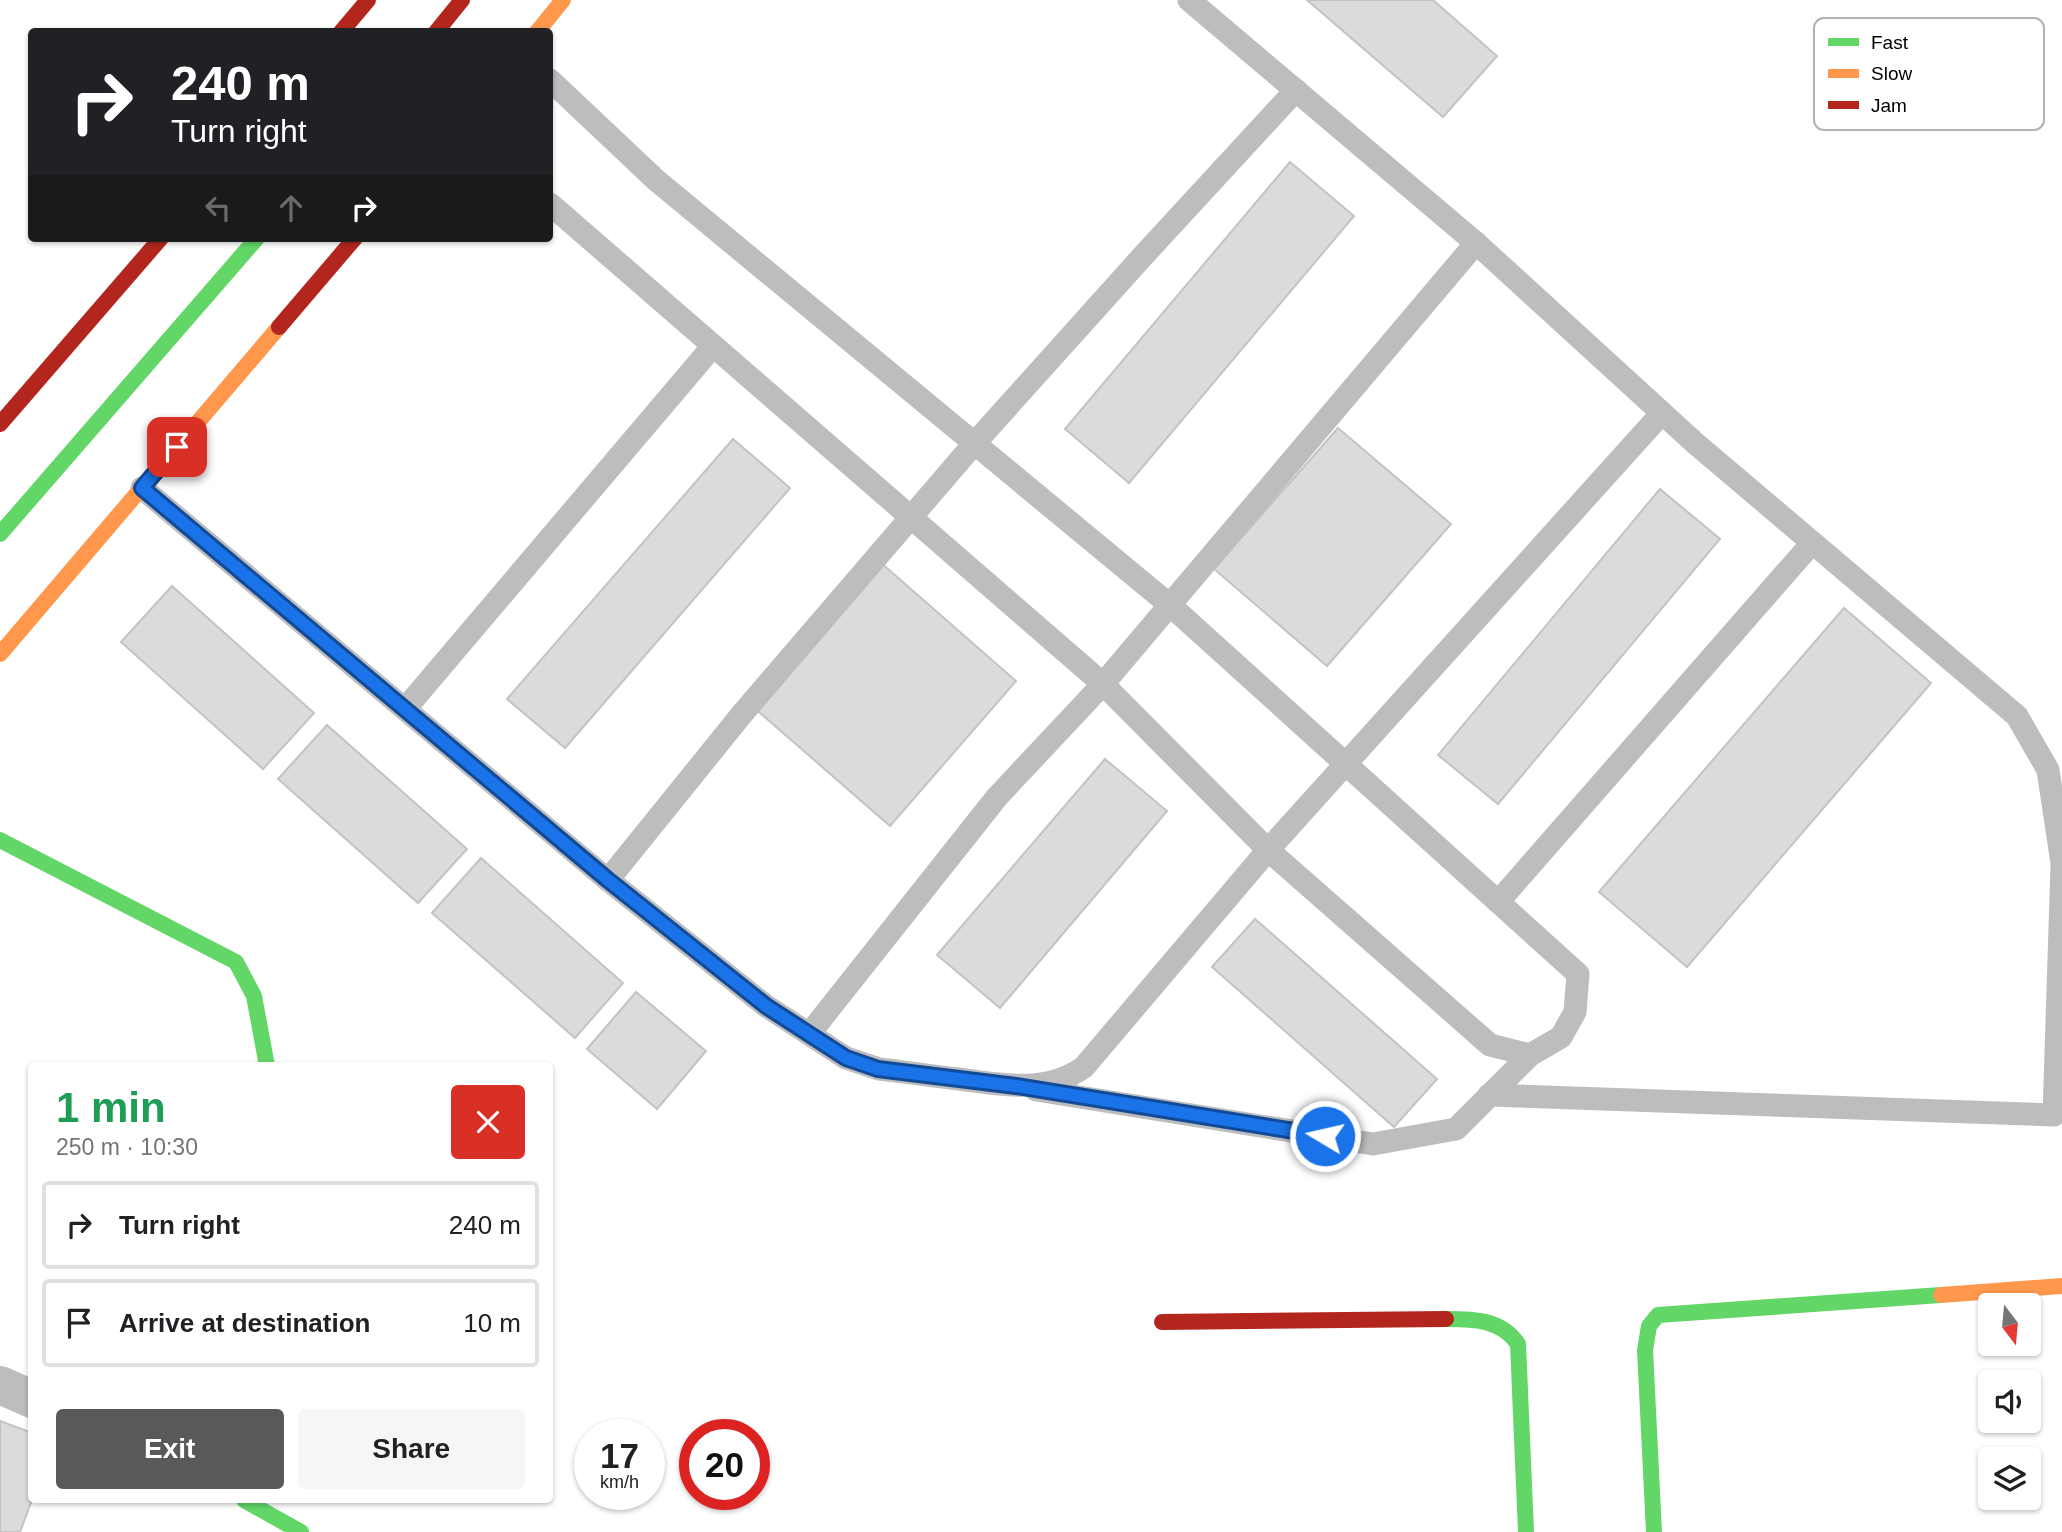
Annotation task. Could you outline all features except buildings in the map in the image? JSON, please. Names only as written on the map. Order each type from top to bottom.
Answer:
[{"type":"main road","points":[[344,28],[368,0]]},
{"type":"main road","points":[[439,28],[463,0]]},
{"type":"main road","points":[[540,28],[563,0]]},
{"type":"main road","points":[[0,424],[158,242]]},
{"type":"main road","points":[[0,534],[254,242]]},
{"type":"main road","points":[[0,654],[352,242]]},
{"type":"main road","points":[[0,840],[236,962],[254,996],[266,1062]]},
{"type":"main road","points":[[1654,1532],[1645,1350],[1648,1330],[1658,1315],[2062,1286]]},
{"type":"main road","points":[[1162,1322],[1475,1319],[1498,1326],[1518,1344],[1526,1532]]},
{"type":"main road","points":[[249,1503],[301,1532]]},
{"type":"street","points":[[0,1385],[28,1397]]},
{"type":"lane","points":[[1189,0],[1476,243],[1662,413],[2017,716],[2048,770],[2062,864],[2054,1115],[1489,1095]]},
{"type":"lane","points":[[142,488],[608,880],[766,1006],[846,1058],[862,1065],[1016,1086],[1373,1144],[1456,1129],[1530,1055],[1562,1037],[1575,1012],[1578,974],[1171,606],[973,445],[656,180],[553,83]]},
{"type":"lane","points":[[608,880],[742,713],[973,445],[1296,90]]},
{"type":"lane","points":[[553,207],[1103,684],[1268,850],[1490,1045],[1530,1055]]},
{"type":"lane","points":[[810,1033],[997,797],[1103,684],[1171,606],[1476,243]]},
{"type":"lane","points":[[405,709],[713,346]]},
{"type":"lane","points":[[1016,1086],[1052,1082],[1084,1067],[1268,850],[1662,413]]},
{"type":"lane","points":[[1498,902],[1812,542]]},
{"type":"traffic: fast","points":[[0,534],[254,242]]},
{"type":"traffic: fast","points":[[0,840],[236,962],[254,996],[266,1062]]},
{"type":"traffic: fast","points":[[1654,1532],[1645,1350],[1649,1326],[1658,1315],[1941,1295]]},
{"type":"traffic: fast","points":[[1446,1319],[1476,1320],[1495,1325],[1518,1344],[1526,1532]]},
{"type":"traffic: fast","points":[[249,1503],[301,1532]]},
{"type":"traffic: slow","points":[[540,28],[563,0]]},
{"type":"traffic: slow","points":[[0,654],[279,327]]},
{"type":"traffic: slow","points":[[1941,1295],[2062,1286]]},
{"type":"traffic: jam","points":[[344,28],[368,0]]},
{"type":"traffic: jam","points":[[439,28],[462,0]]},
{"type":"traffic: jam","points":[[0,424],[158,242]]},
{"type":"traffic: jam","points":[[279,327],[352,242]]},
{"type":"traffic: jam","points":[[1162,1322],[1446,1319]]},
{"type":"route","points":[[177,447],[142,488],[608,880],[766,1006],[846,1058],[878,1069],[1016,1086],[1325,1136]]}]
